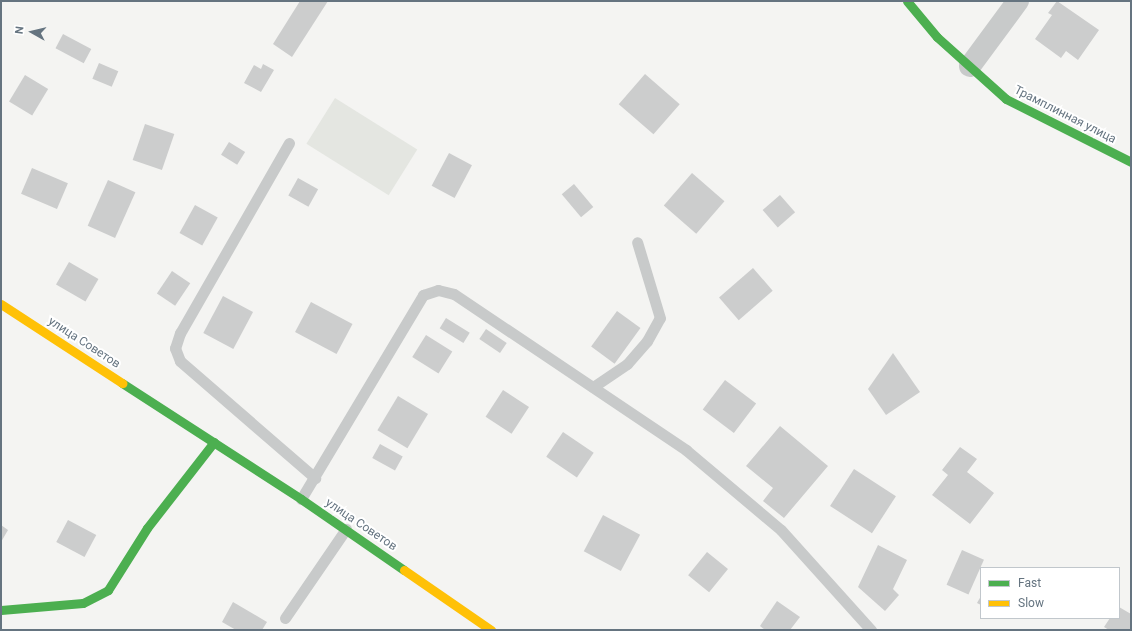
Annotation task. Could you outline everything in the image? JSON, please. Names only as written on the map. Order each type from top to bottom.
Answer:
[{"type":"main road","name":"Трамплинная улица","points":[[907,1],[937,37],[1006,99],[1131,162]]},
{"type":"main road","name":"улица Советов","points":[[1,304],[301,499],[491,630]]},
{"type":"main road","points":[[1,610],[83,603],[108,590],[147,528],[214,442]]},
{"type":"street","points":[[970,66],[1018,1]]},
{"type":"lane","points":[[289,143],[180,333],[175,348],[180,361],[315,478]]},
{"type":"lane","points":[[593,387],[627,364],[647,341],[660,318],[637,242]]},
{"type":"lane","points":[[301,499],[315,478],[423,295],[438,290],[454,294],[686,450],[781,530],[871,630]]},
{"type":"lane","points":[[285,618],[346,529]]},
{"type":"shaded area","points":[[335,98],[417,149],[389,195],[306,144]]},
{"type":"building","points":[[300,1],[328,1],[292,57],[273,44]]},
{"type":"building","points":[[1057,1],[1099,30],[1078,60],[1066,51],[1061,58],[1035,39],[1052,15],[1048,13]]},
{"type":"building","points":[[63,34],[91,49],[84,63],[55,48]]},
{"type":"building","points":[[99,63],[118,71],[112,87],[92,79]]},
{"type":"building","points":[[263,64],[274,70],[261,92],[244,83],[254,65],[261,69]]},
{"type":"building","points":[[645,74],[680,104],[653,134],[619,104]]},
{"type":"building","points":[[25,75],[48,89],[32,115],[9,102]]},
{"type":"building","points":[[145,124],[174,134],[162,170],[133,160]]},
{"type":"building","points":[[229,142],[245,152],[237,165],[221,155]]},
{"type":"building","points":[[449,153],[472,165],[455,198],[432,186]]},
{"type":"building","points":[[32,168],[68,183],[57,209],[21,194]]},
{"type":"building","points":[[692,173],[724,201],[696,234],[664,205]]},
{"type":"building","points":[[298,178],[318,189],[308,207],[288,195]]},
{"type":"building","points":[[108,180],[135,192],[115,238],[88,226]]},
{"type":"building","points":[[574,184],[593,207],[581,217],[562,194]]},
{"type":"building","points":[[780,195],[795,212],[778,227],[763,210]]},
{"type":"building","points":[[195,205],[218,218],[202,246],[179,233]]},
{"type":"building","points":[[69,262],[98,279],[85,302],[56,285]]},
{"type":"building","points":[[753,268],[773,291],[739,320],[719,298]]},
{"type":"building","points":[[172,271],[190,283],[175,306],[157,293]]},
{"type":"building","points":[[223,296],[253,312],[233,349],[203,333]]},
{"type":"building","points":[[311,302],[352,324],[337,354],[295,332]]},
{"type":"building","points":[[617,311],[640,328],[615,364],[591,347]]},
{"type":"building","points":[[446,318],[470,333],[463,343],[440,328]]},
{"type":"building","points":[[486,329],[507,343],[500,353],[479,339]]},
{"type":"building","points":[[426,335],[452,351],[439,373],[412,357]]},
{"type":"building","points":[[893,353],[920,392],[886,415],[868,389]]},
{"type":"building","points":[[725,380],[756,403],[734,433],[703,410]]},
{"type":"building","points":[[503,390],[529,407],[512,434],[486,417]]},
{"type":"building","points":[[398,396],[428,414],[407,448],[377,430]]},
{"type":"building","points":[[780,426],[828,466],[784,518],[763,501],[773,488],[746,466]]},
{"type":"building","points":[[563,432],[594,453],[577,478],[546,457]]},
{"type":"building","points":[[380,444],[403,457],[395,471],[372,458]]},
{"type":"building","points":[[960,447],[977,459],[967,472],[994,493],[970,524],[932,495],[948,475],[942,470]]},
{"type":"building","points":[[854,469],[896,496],[872,533],[830,506]]},
{"type":"building","points":[[603,515],[640,535],[621,571],[584,551]]},
{"type":"building","points":[[68,520],[96,535],[85,557],[56,542]]},
{"type":"building","points":[[1,525],[8,530],[1,542]]},
{"type":"building","points":[[878,545],[907,560],[893,589],[899,595],[885,611],[858,587]]},
{"type":"building","points":[[962,550],[984,560],[968,594],[947,585]]},
{"type":"building","points":[[707,552],[728,569],[709,592],[688,575]]},
{"type":"building","points":[[980,598],[980,604],[977,603]]},
{"type":"building","points":[[777,601],[800,617],[790,630],[765,630],[760,626]]},
{"type":"building","points":[[233,602],[267,622],[262,630],[236,630],[222,622]]},
{"type":"building","points":[[1120,608],[1131,614],[1131,630],[1109,630],[1104,627],[1109,619],[1120,619]]},
{"type":"traffic: fast","points":[[907,1],[937,37],[1006,99],[1131,162]]},
{"type":"traffic: fast","points":[[122,383],[301,499],[404,570]]},
{"type":"traffic: fast","points":[[1,610],[83,603],[108,590],[147,528],[214,442]]},
{"type":"traffic: slow","points":[[1,304],[122,383]]},
{"type":"traffic: slow","points":[[404,570],[491,630]]}]
